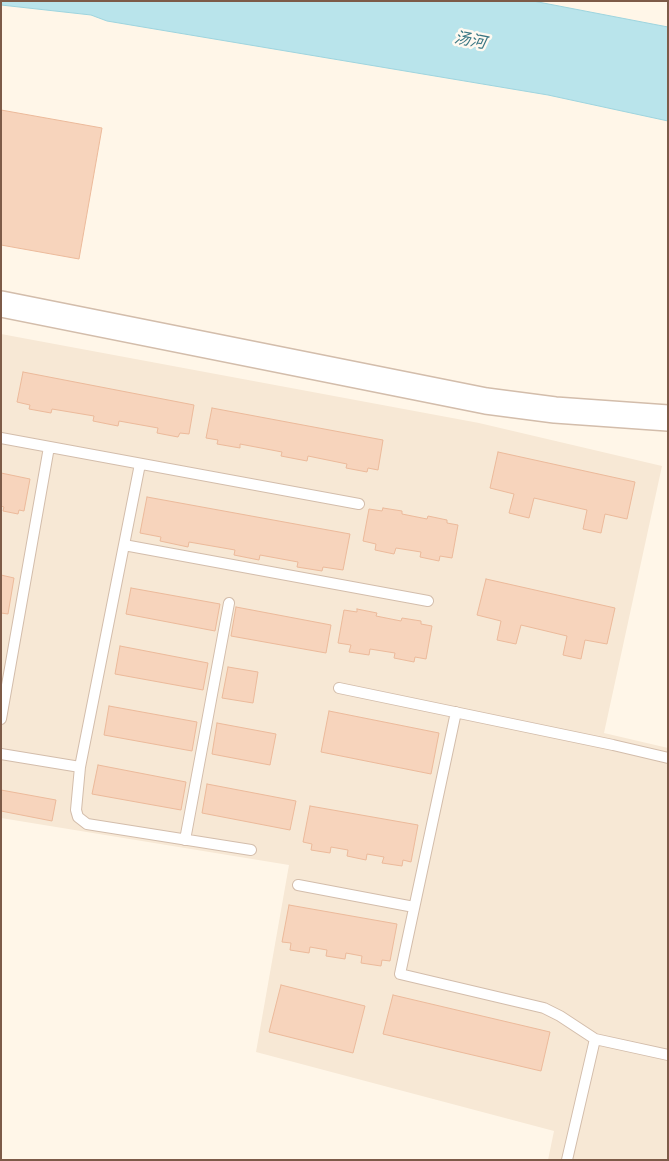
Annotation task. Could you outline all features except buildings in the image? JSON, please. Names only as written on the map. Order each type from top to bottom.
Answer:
[{"type":"street","points":[[1,304],[486,401],[556,410],[668,418]]},
{"type":"lane","points":[[1,438],[359,504]]},
{"type":"lane","points":[[1,719],[49,447]]},
{"type":"lane","points":[[140,464],[80,767],[76,810],[78,817],[87,824],[251,850]]},
{"type":"lane","points":[[124,545],[428,601]]},
{"type":"lane","points":[[185,840],[229,603]]},
{"type":"lane","points":[[339,688],[668,758]]},
{"type":"lane","points":[[456,712],[400,974],[544,1008],[595,1039],[668,1055]]},
{"type":"lane","points":[[1,754],[80,767]]},
{"type":"lane","points":[[298,886],[414,907]]},
{"type":"lane","points":[[567,1160],[595,1039]]},
{"type":"shaded area","points":[[1,334],[479,423],[662,466],[604,733],[668,748],[668,1160],[548,1160],[554,1131],[256,1052],[289,865],[1,818]]},
{"type":"water","name":"汤河","points":[[1,1],[533,1],[668,27],[668,121],[548,95],[107,21],[91,15],[1,5]]}]
